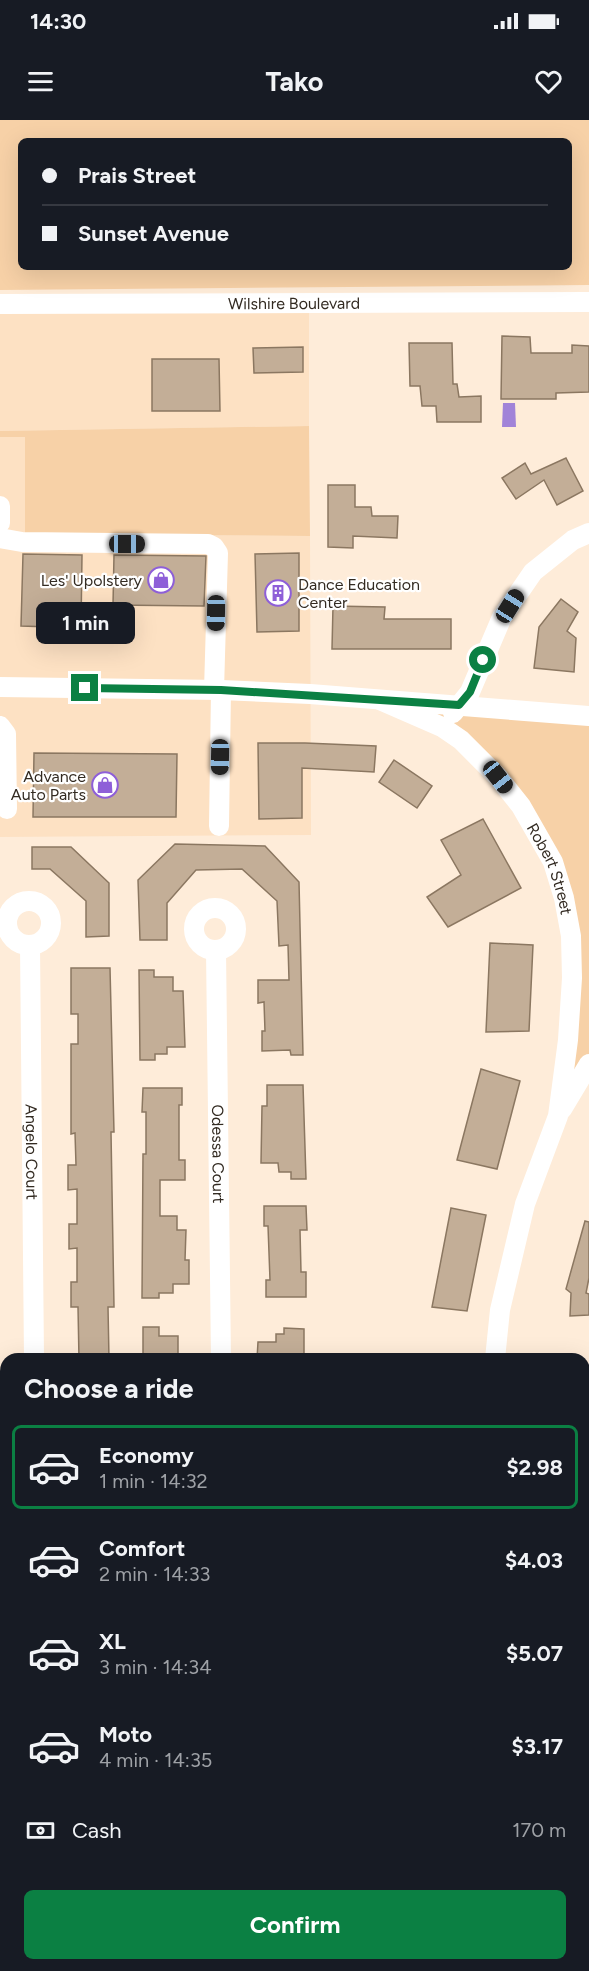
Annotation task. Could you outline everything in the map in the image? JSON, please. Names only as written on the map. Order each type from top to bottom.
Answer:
[{"type":"street","name":"Wilshire Boulevard","points":[[0,304],[589,302]]},
{"type":"street","points":[[0,506],[0,523]]},
{"type":"street","points":[[442,727],[470,692],[502,617],[533,572],[573,540],[589,533]]},
{"type":"street","points":[[0,538],[22,542],[208,544],[214,547],[218,553],[219,826]]},
{"type":"street","points":[[0,687],[218,690],[459,705],[589,716]]},
{"type":"street","name":"Robert Street","points":[[380,700],[442,727],[461,740],[498,777],[521,806],[553,862],[571,936],[572,978],[568,1040],[558,1116]]},
{"type":"street","points":[[0,726],[6,734],[6,809]]},
{"type":"street","name":"Angelo Court","points":[[30,945],[34,1353]]},
{"type":"street","name":"Odessa Court","points":[[216,950],[221,1353]]},
{"type":"street","name":"Robert Street","points":[[496,1353],[500,1310],[525,1204],[558,1116],[589,1064]]},
{"type":"shaded area","points":[[0,120],[589,120],[589,285],[0,290]]},
{"type":"shaded area","points":[[309,311],[309,426],[0,431],[0,313]]},
{"type":"shaded area","points":[[503,403],[515,403],[516,427],[502,427]]},
{"type":"shaded area","points":[[309,426],[310,536],[25,534],[25,437],[0,437],[0,431]]},
{"type":"shaded area","points":[[0,437],[25,437],[26,534],[310,536],[311,835],[0,837]]},
{"type":"shaded area","points":[[414,713],[589,716],[589,1064],[558,1116],[568,1040],[564,898],[498,777]]},
{"type":"building","points":[[502,336],[530,337],[531,353],[572,353],[572,345],[589,346],[589,392],[556,393],[556,399],[501,399]]},
{"type":"building","points":[[409,343],[452,343],[453,384],[457,384],[459,397],[481,396],[481,422],[437,422],[436,406],[422,406],[420,386],[410,386]]},
{"type":"building","points":[[303,347],[303,372],[254,373],[253,348]]},
{"type":"building","points":[[152,359],[219,359],[220,411],[152,411]]},
{"type":"building","points":[[566,458],[583,491],[557,505],[544,480],[516,499],[502,478],[525,463],[531,474]]},
{"type":"building","points":[[328,485],[355,485],[355,507],[371,507],[372,516],[398,516],[397,538],[353,536],[353,548],[328,547]]},
{"type":"building","name":"Dance Education Center","points":[[299,553],[299,631],[257,632],[255,554]]},
{"type":"building","points":[[23,554],[82,555],[81,628],[21,626]]},
{"type":"building","name":"Les' Upolstery","points":[[114,555],[206,556],[204,606],[113,605]]},
{"type":"building","points":[[561,599],[578,612],[567,631],[576,638],[574,672],[534,668],[539,627]]},
{"type":"building","points":[[333,606],[385,607],[384,619],[451,619],[451,649],[332,649]]},
{"type":"building","points":[[258,743],[376,746],[374,772],[302,768],[302,818],[259,819]]},
{"type":"building","name":"Advance Auto Parts","points":[[34,753],[177,754],[176,817],[33,817]]},
{"type":"building","points":[[394,760],[432,786],[417,808],[379,782]]},
{"type":"building","points":[[483,819],[521,888],[448,927],[427,897],[461,875],[441,840]]},
{"type":"building","points":[[175,844],[265,846],[299,882],[303,1055],[291,1055],[290,1050],[262,1051],[262,1031],[265,1031],[264,1002],[258,1003],[258,980],[289,980],[288,945],[279,946],[277,901],[242,869],[196,870],[167,903],[167,940],[140,940],[138,880]]},
{"type":"building","points":[[32,847],[71,847],[109,883],[109,936],[86,937],[86,901],[50,869],[32,869]]},
{"type":"building","points":[[490,943],[533,945],[529,1031],[486,1032]]},
{"type":"building","points":[[71,968],[110,968],[114,1132],[111,1132],[114,1307],[108,1307],[109,1353],[79,1353],[78,1307],[71,1307],[71,1282],[77,1282],[77,1248],[69,1249],[69,1224],[77,1224],[77,1189],[68,1190],[68,1165],[76,1165],[75,1133],[71,1134],[71,1044],[78,1044],[78,1014],[71,1014]]},
{"type":"building","points":[[139,970],[154,970],[154,977],[173,977],[173,991],[183,991],[185,1047],[167,1047],[167,1054],[155,1054],[155,1060],[140,1060]]},
{"type":"building","points":[[481,1069],[520,1081],[497,1169],[457,1160]]},
{"type":"building","points":[[267,1085],[303,1085],[306,1179],[291,1179],[291,1172],[279,1172],[278,1163],[261,1163],[262,1106],[267,1106]]},
{"type":"building","points":[[143,1088],[182,1088],[182,1105],[179,1105],[179,1160],[185,1160],[185,1180],[160,1180],[160,1216],[177,1216],[177,1230],[186,1230],[185,1260],[189,1260],[189,1284],[173,1284],[173,1293],[159,1293],[159,1298],[142,1298],[143,1154],[146,1154],[146,1112],[142,1112]]},
{"type":"building","points":[[264,1206],[306,1206],[307,1230],[300,1230],[301,1272],[306,1272],[306,1297],[266,1297],[266,1280],[270,1280],[268,1226],[264,1226]]},
{"type":"building","points":[[451,1208],[486,1215],[467,1311],[432,1307]]},
{"type":"building","points":[[585,1221],[589,1222],[589,1278],[586,1293],[589,1294],[589,1315],[570,1316],[571,1293],[566,1289]]},
{"type":"building","points":[[143,1327],[159,1327],[159,1336],[178,1336],[178,1353],[143,1353]]},
{"type":"building","points":[[284,1328],[304,1329],[304,1353],[257,1353],[258,1342],[276,1342],[276,1334],[284,1334]]},
{"type":"place","name":"Les' Upolstery","points":[[161,580]]},
{"type":"place","name":"Dance Education Center","points":[[278,593]]},
{"type":"place","name":"Advance Auto Parts","points":[[105,785]]},
{"type":"route","points":[[85,688],[310,694],[459,705],[470,692],[483,660]]}]
